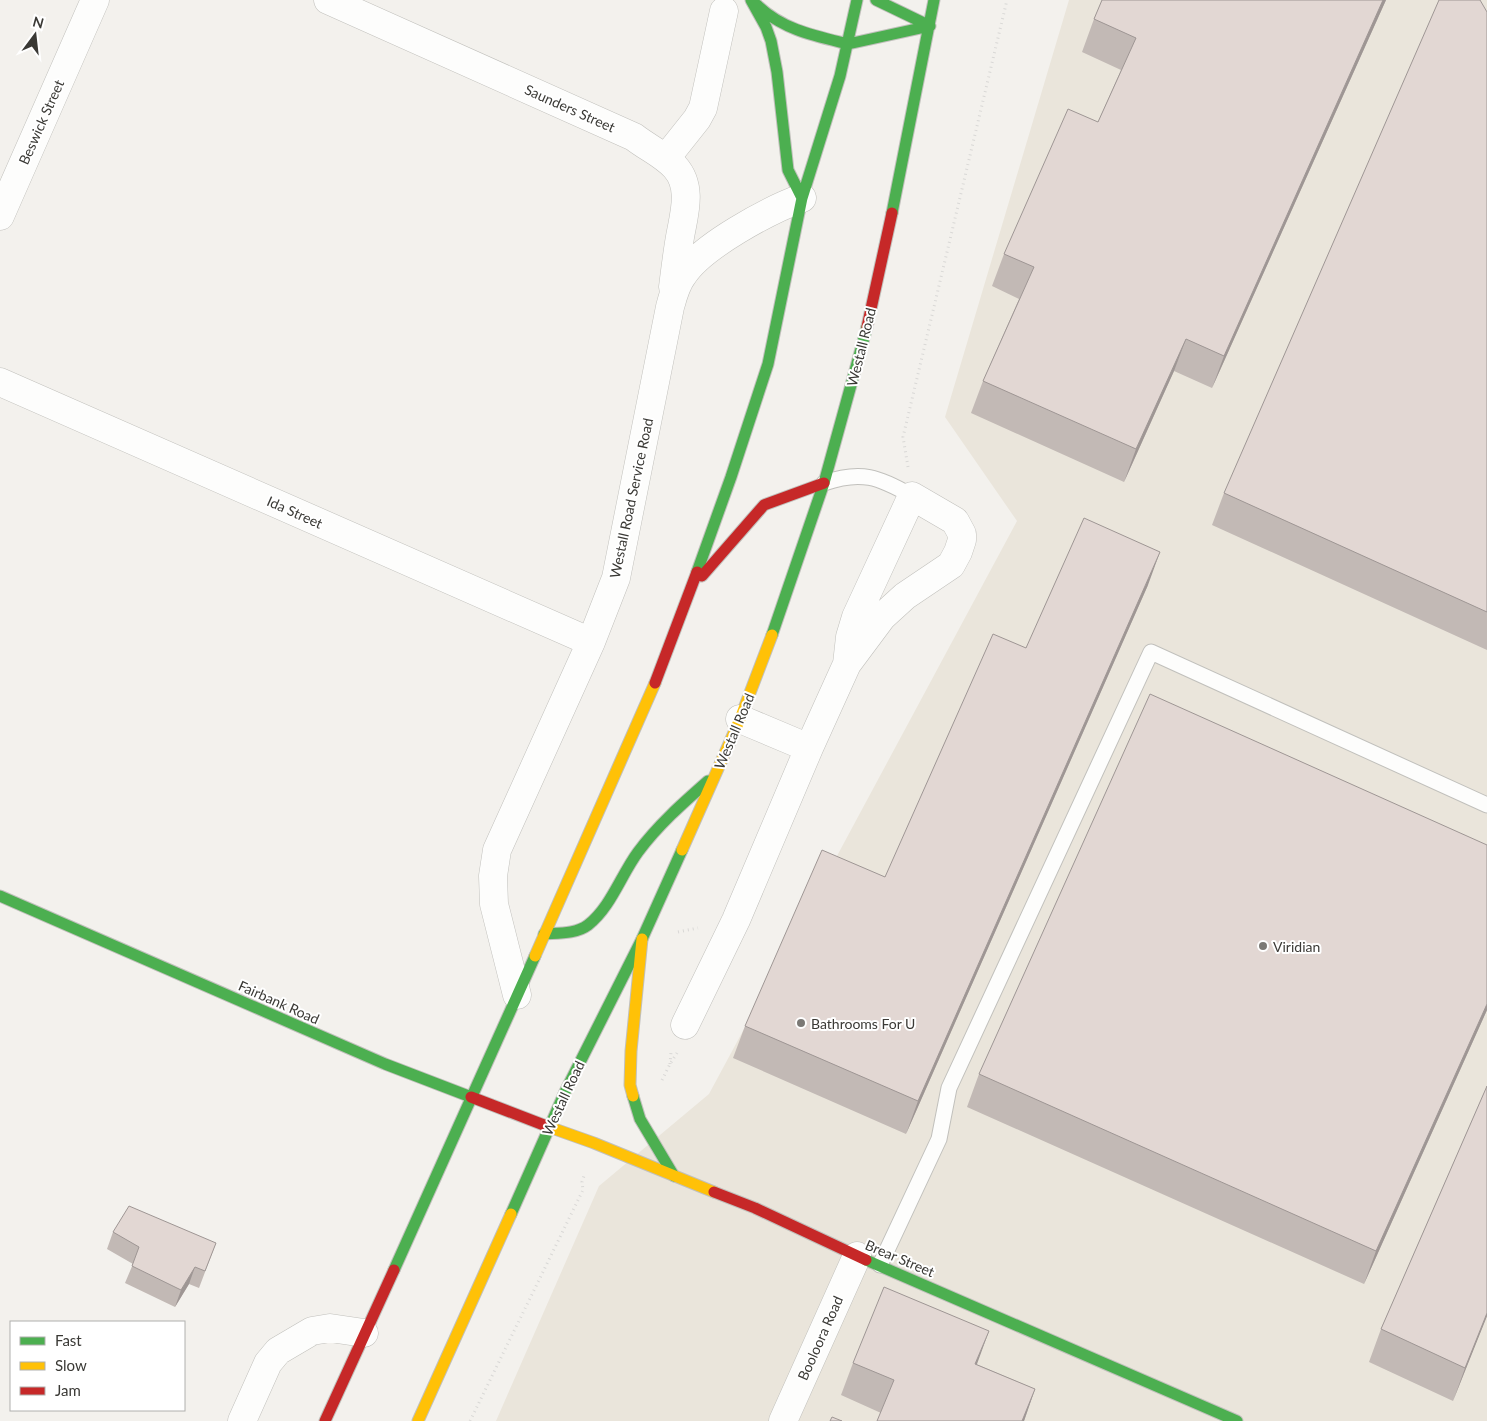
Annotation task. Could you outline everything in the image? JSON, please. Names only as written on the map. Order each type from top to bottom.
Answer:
[{"type":"main road","points":[[752,0],[763,12],[783,26],[848,44],[930,26]]},
{"type":"main road","points":[[752,0],[771,41],[777,72],[788,170],[802,198]]},
{"type":"main road","points":[[325,1421],[652,690],[691,590],[731,478],[768,364],[802,198],[840,76],[857,0]]},
{"type":"main road","points":[[876,0],[930,26]]},
{"type":"main road","name":"Westall Road","points":[[418,1421],[583,1054],[642,940],[740,719],[777,621],[824,483],[862,349],[883,258],[934,0]]},
{"type":"main road","points":[[691,590],[764,505],[824,483]]},
{"type":"main road","points":[[544,934],[583,929],[593,921],[650,836],[716,773]]},
{"type":"main road","name":"Fairbank Road","points":[[0,896],[385,1064],[550,1127]]},
{"type":"main road","points":[[642,940],[631,1051],[630,1085],[640,1119],[674,1176]]},
{"type":"main road","name":"Brear Street","points":[[550,1127],[754,1208],[868,1260],[1237,1421]]},
{"type":"street","name":"Beswick Street","points":[[0,216],[95,0]]},
{"type":"street","name":"Saunders Street","points":[[328,0],[634,137],[676,168],[682,177],[686,200],[670,307]]},
{"type":"street","points":[[656,153],[697,120],[703,108],[724,11]]},
{"type":"street","name":"Westall Road Service Road","points":[[517,995],[494,904],[493,876],[498,850],[591,642],[616,578],[670,307],[682,275],[701,255],[758,218],[802,198]]},
{"type":"street","name":"Ida Street","points":[[0,382],[591,642]]},
{"type":"street","points":[[685,1025],[736,920],[847,664],[882,617],[905,596],[951,565],[960,546],[962,534],[955,521],[912,496],[856,617],[850,637],[847,664]]},
{"type":"street","points":[[740,719],[809,748]]},
{"type":"street","name":"Booloora Road","points":[[783,1421],[868,1260]]},
{"type":"street","points":[[242,1421],[268,1363],[278,1351],[312,1331],[330,1328],[364,1333]]},
{"type":"lane","points":[[824,483],[849,476],[871,476],[889,483],[912,496]]},
{"type":"lane","points":[[868,1260],[939,1139],[948,1088],[1151,652],[1487,805]]},
{"type":"path","points":[[912,496],[903,437],[1007,0]]},
{"type":"path","points":[[642,940],[736,920]]},
{"type":"path","points":[[470,1421],[583,1190],[582,1182],[594,1143]]},
{"type":"shaded area","points":[[1069,0],[1487,0],[1487,1421],[496,1421],[599,1186],[709,1094],[1017,521],[945,417]]},
{"type":"building","points":[[1102,0],[1383,0],[1224,356],[1186,339],[1136,449],[983,381],[1034,267],[1004,254],[1068,109],[1098,122],[1136,38],[1094,19]]},
{"type":"building","points":[[1439,0],[1480,0],[1487,12],[1487,612],[1224,493]]},
{"type":"building","points":[[1084,518],[1160,552],[918,1101],[745,1026],[822,850],[885,877],[993,634],[1026,648]]},
{"type":"building","name":"Viridian","points":[[1150,694],[1487,845],[1487,1004],[1376,1251],[979,1074]]},
{"type":"building","points":[[1487,1086],[1487,1313],[1465,1368],[1381,1329]]},
{"type":"building","points":[[129,1206],[216,1243],[205,1271],[195,1267],[181,1290],[132,1266],[139,1247],[113,1232]]},
{"type":"building","points":[[884,1287],[989,1331],[975,1364],[1035,1389],[1022,1421],[877,1421],[894,1380],[853,1363]]},
{"type":"building","points":[[832,1417],[842,1421],[830,1421]]},
{"type":"traffic: fast","points":[[751,0],[766,27],[771,41],[777,72],[788,170],[802,198]]},
{"type":"traffic: fast","points":[[697,572],[768,364],[802,198],[840,76],[857,0]]},
{"type":"traffic: fast","points":[[876,0],[930,26]]},
{"type":"traffic: fast","points":[[892,213],[934,0]]},
{"type":"traffic: fast","points":[[757,5],[778,21],[800,31],[848,44]]},
{"type":"traffic: fast","points":[[848,44],[930,26]]},
{"type":"traffic: fast","points":[[772,635],[824,483],[867,327]]},
{"type":"traffic: fast","points":[[544,934],[578,930],[596,918],[646,842],[671,815],[708,781]]},
{"type":"traffic: fast","points":[[511,1214],[565,1092],[642,939],[682,850]]},
{"type":"traffic: fast","points":[[0,896],[385,1064],[471,1097]]},
{"type":"traffic: fast","points":[[394,1270],[535,956]]},
{"type":"traffic: fast","points":[[633,1096],[640,1119],[674,1176]]},
{"type":"traffic: fast","points":[[866,1260],[1237,1421]]},
{"type":"traffic: slow","points":[[682,850],[740,719],[772,635]]},
{"type":"traffic: slow","points":[[535,956],[655,683]]},
{"type":"traffic: slow","points":[[633,1096],[630,1085],[631,1051],[642,939]]},
{"type":"traffic: slow","points":[[549,1127],[594,1143],[714,1192]]},
{"type":"traffic: slow","points":[[418,1421],[511,1214]]},
{"type":"traffic: jam","points":[[867,327],[892,213]]},
{"type":"traffic: jam","points":[[702,576],[764,505],[824,483]]},
{"type":"traffic: jam","points":[[655,683],[697,572]]},
{"type":"traffic: jam","points":[[471,1097],[549,1127]]},
{"type":"traffic: jam","points":[[714,1192],[755,1208],[866,1260]]},
{"type":"traffic: jam","points":[[325,1421],[394,1270]]},
{"type":"place","name":"Viridian","points":[[1263,946]]},
{"type":"place","name":"Bathrooms For U","points":[[801,1023]]}]
